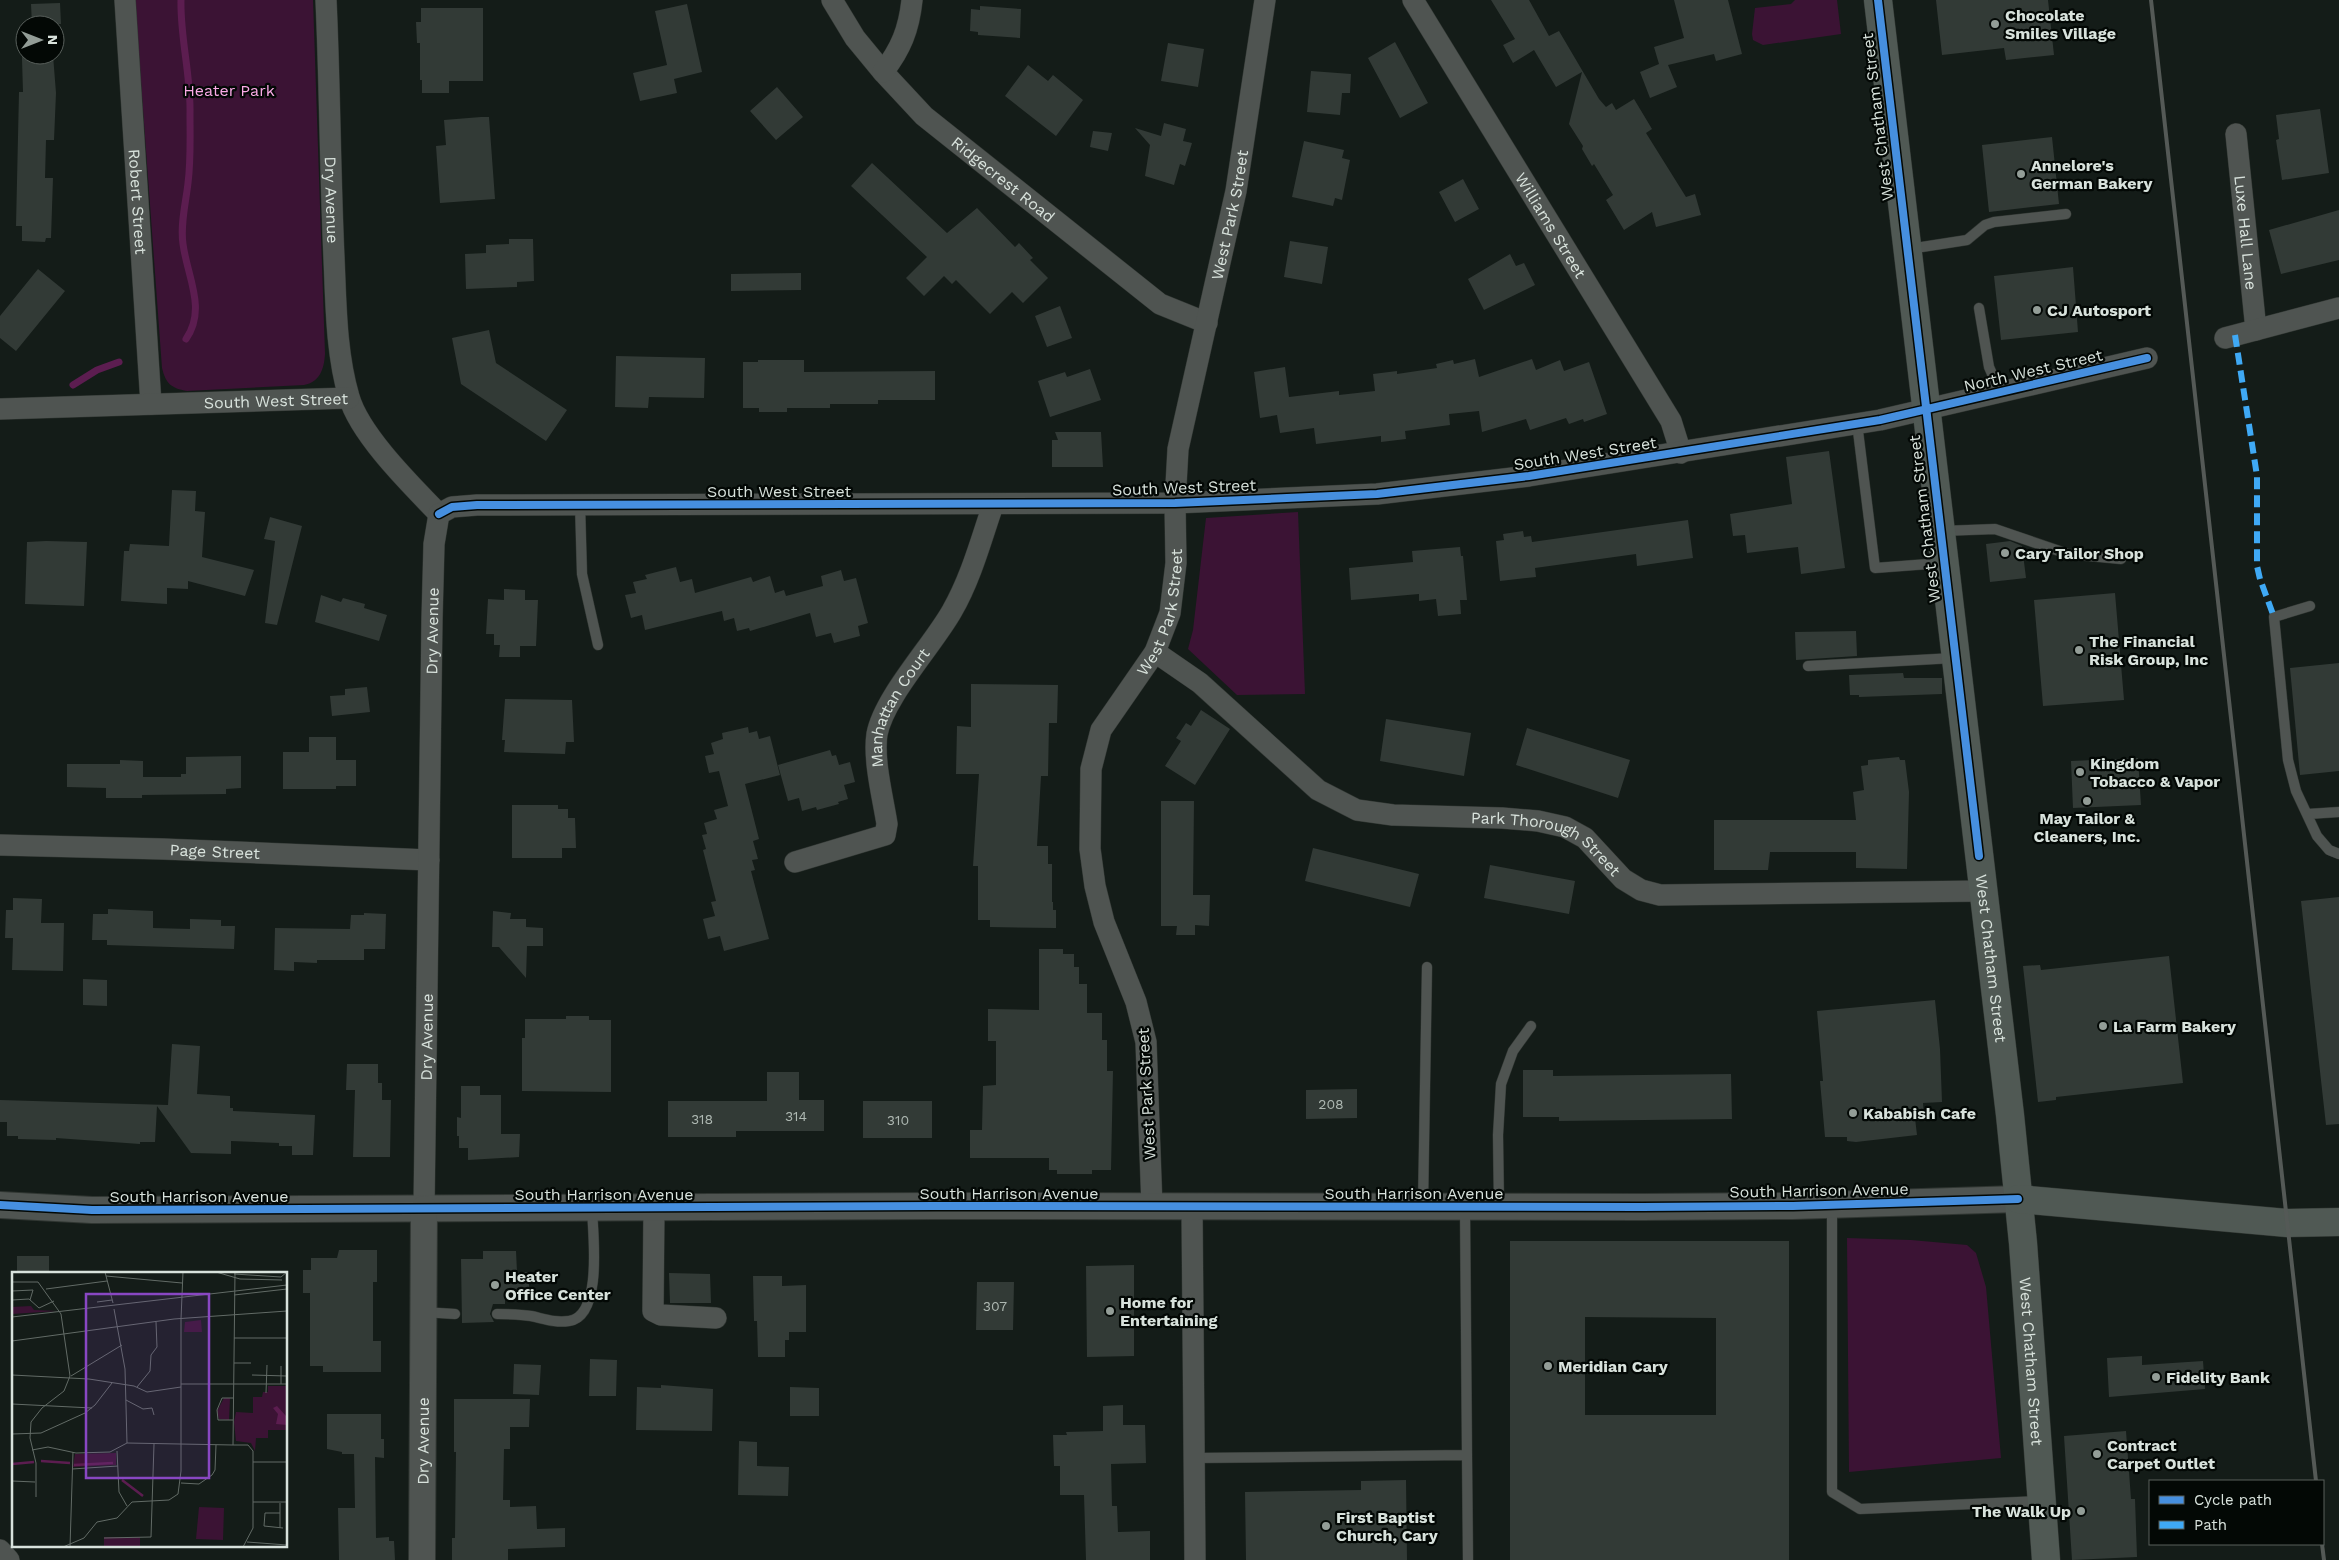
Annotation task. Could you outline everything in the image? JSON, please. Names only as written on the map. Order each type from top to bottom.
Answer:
[{"type":"main road","name":"West Chatham Street","points":[[1878,0],[2018,1200],[2046,1560]]},
{"type":"main road","name":"South Harrison Avenue","points":[[2018,1200],[2287,1223],[2339,1222]]},
{"type":"street","name":"Robert Street","points":[[124,0],[151,404]]},
{"type":"street","name":"Dry Avenue","points":[[326,0],[336,301],[340,349],[349,398]]},
{"type":"street","name":"Ridgecrest Road","points":[[832,0],[855,38],[883,72],[924,116],[1160,304],[1207,323]]},
{"type":"street","points":[[883,72],[904,41],[910,22],[912,0]]},
{"type":"street","name":"West Park Street","points":[[1152,1207],[1146,1042],[1136,1002],[1104,922],[1090,849],[1090,793],[1094,750],[1101,730],[1155,652],[1170,613],[1175,585],[1175,503],[1178,448],[1236,191],[1265,0]]},
{"type":"street","name":"Williams Street","points":[[1413,0],[1671,421],[1681,453]]},
{"type":"street","name":"Luxe Hall Lane","points":[[2236,134],[2256,330]]},
{"type":"street","points":[[2225,338],[2339,308]]},
{"type":"street","name":"North West Street","points":[[1925,410],[2147,358]]},
{"type":"street","name":"South West Street","points":[[0,409],[349,398],[359,420],[381,449],[438,514],[452,507],[464,506],[580,504],[993,505],[1175,503],[1406,491],[1529,476],[1681,453],[1925,410]]},
{"type":"street","name":"Manhattan Court","points":[[795,862],[885,835],[887,824],[877,750],[880,722],[893,699],[952,612],[967,581],[993,505]]},
{"type":"street","name":"Dry Avenue","points":[[422,1560],[424,1209],[433,552],[438,514]]},
{"type":"street","name":"Park Thorough Street","points":[[1155,652],[1200,683],[1318,790],[1357,810],[1393,815],[1502,818],[1538,821],[1565,827],[1585,838],[1623,879],[1641,890],[1660,895],[1983,891]]},
{"type":"street","name":"Page Street","points":[[0,845],[163,849],[429,860]]},
{"type":"street","name":"South Harrison Avenue","points":[[0,1205],[92,1210],[1499,1207],[2018,1200]]},
{"type":"street","points":[[1192,1207],[1195,1560]]},
{"type":"street","points":[[654,1208],[653,1311],[661,1315],[716,1318]]},
{"type":"street","points":[[0,1550],[9,1560]]},
{"type":"lane","points":[[1907,249],[1967,240],[1985,225],[1994,222],[2066,214]]},
{"type":"lane","points":[[1979,308],[1989,367],[2000,392]]},
{"type":"lane","points":[[1857,423],[1875,568],[1943,563]]},
{"type":"lane","points":[[580,504],[582,574],[598,646]]},
{"type":"lane","points":[[1940,531],[1976,528],[1995,529],[2068,554],[2121,560]]},
{"type":"lane","points":[[2310,606],[2274,617],[2288,760],[2296,791],[2317,836],[2329,850],[2339,854]]},
{"type":"lane","points":[[1808,666],[1955,658]]},
{"type":"lane","points":[[2308,814],[2339,812]]},
{"type":"lane","points":[[1423,1207],[1427,967]]},
{"type":"lane","points":[[1499,1207],[1498,1135],[1500,1084],[1513,1051],[1531,1026]]},
{"type":"lane","points":[[1832,1204],[1832,1492],[1860,1509],[2042,1501]]},
{"type":"lane","points":[[1465,1207],[1468,1560]]},
{"type":"lane","points":[[496,1314],[524,1315],[556,1322],[577,1319],[582,1314],[592,1285],[592,1209]]},
{"type":"lane","points":[[423,1312],[455,1314]]},
{"type":"lane","points":[[1194,1458],[1467,1455]]},
{"type":"green space","name":"Heater Park","points":[[135,0],[313,0],[325,354],[324,365],[314,381],[304,385],[187,391],[173,387],[165,378],[162,368]]},
{"type":"green space","points":[[1795,0],[1837,0],[1841,34],[1763,45],[1753,40],[1755,8],[1791,4]]},
{"type":"green space","points":[[1298,512],[1305,694],[1237,695],[1188,649],[1193,630],[1206,518]]},
{"type":"green space","points":[[1847,1238],[1911,1240],[1967,1245],[1976,1253],[1986,1287],[2001,1458],[1849,1472]]},
{"type":"building","points":[[1491,0],[1529,0],[1549,36],[1559,31],[1599,99],[1606,107],[1612,103],[1616,110],[1634,99],[1652,129],[1646,133],[1686,197],[1695,194],[1701,215],[1656,227],[1652,212],[1624,230],[1606,200],[1613,195],[1594,164],[1592,166],[1582,149],[1583,146],[1569,124],[1582,72],[1556,87],[1534,50],[1513,63],[1503,45],[1515,39]]},
{"type":"building","points":[[1674,0],[1728,0],[1742,54],[1716,61],[1714,54],[1668,65],[1677,87],[1650,98],[1640,72],[1659,64],[1654,47],[1684,38]]},
{"type":"building","name":"Chocolate Smiles Village","points":[[1936,0],[2048,0],[2054,55],[2006,60],[2004,48],[1942,55]]},
{"type":"building","points":[[60,3],[61,15],[32,15],[31,4]]},
{"type":"building","points":[[687,4],[702,72],[674,79],[677,93],[640,101],[633,73],[667,65],[655,11]]},
{"type":"building","points":[[980,6],[1021,9],[1020,38],[978,35],[978,32],[970,31],[971,9],[980,10]]},
{"type":"building","points":[[421,8],[483,8],[483,81],[449,81],[449,93],[422,93],[420,43],[417,43],[416,22],[421,22]]},
{"type":"building","points":[[1395,42],[1428,103],[1400,118],[1368,58]]},
{"type":"building","points":[[1168,43],[1204,49],[1198,87],[1161,81]]},
{"type":"building","points":[[22,65],[54,65],[56,93],[54,140],[46,140],[45,178],[53,178],[51,238],[46,238],[45,242],[22,241],[22,226],[16,226],[19,92],[23,92]]},
{"type":"building","points":[[1028,65],[1048,81],[1053,75],[1083,100],[1056,136],[1005,96]]},
{"type":"building","points":[[1311,71],[1351,74],[1350,93],[1342,93],[1340,115],[1307,112]]},
{"type":"building","points":[[777,87],[803,117],[776,140],[750,111]]},
{"type":"building","points":[[2320,109],[2329,173],[2282,180],[2276,140],[2279,139],[2276,115]]},
{"type":"building","points":[[489,117],[495,199],[440,203],[436,146],[446,145],[444,120]]},
{"type":"building","points":[[1164,123],[1186,129],[1183,141],[1192,143],[1185,166],[1180,164],[1174,185],[1145,176],[1150,145],[1135,128],[1161,136]]},
{"type":"building","points":[[1093,131],[1112,133],[1108,151],[1090,147]]},
{"type":"building","name":"Annelore's German Bakery","points":[[2052,137],[2059,204],[1989,212],[1982,145]]},
{"type":"building","points":[[1304,141],[1344,150],[1342,158],[1350,160],[1342,200],[1335,198],[1333,206],[1292,197]]},
{"type":"building","points":[[872,163],[947,233],[977,208],[1015,247],[1019,243],[1033,258],[1030,260],[1048,278],[1023,303],[1012,292],[990,314],[956,280],[952,284],[944,276],[924,296],[906,278],[927,257],[851,186]]},
{"type":"building","points":[[1463,179],[1479,209],[1455,222],[1439,192]]},
{"type":"building","points":[[2339,210],[2339,260],[2281,274],[2269,230]]},
{"type":"building","points":[[509,239],[533,239],[534,281],[517,282],[517,287],[466,289],[465,254],[486,253],[486,245],[509,244]]},
{"type":"building","points":[[1290,241],[1328,247],[1322,284],[1284,277]]},
{"type":"building","points":[[1510,254],[1516,266],[1524,263],[1535,285],[1484,310],[1468,279]]},
{"type":"building","name":"CJ Autosport","points":[[2073,267],[2078,332],[2001,340],[1994,276]]},
{"type":"building","points":[[38,269],[65,291],[16,351],[0,338],[0,316]]},
{"type":"building","points":[[801,273],[801,290],[731,291],[731,274]]},
{"type":"building","points":[[1060,306],[1072,338],[1047,347],[1035,316]]},
{"type":"building","points":[[489,330],[496,363],[567,410],[546,441],[461,384],[452,338]]},
{"type":"building","points":[[616,356],[705,358],[704,398],[649,397],[648,408],[615,407]]},
{"type":"building","points":[[1475,359],[1479,377],[1532,359],[1536,370],[1560,360],[1564,371],[1589,362],[1607,414],[1584,422],[1583,419],[1569,424],[1566,418],[1530,430],[1526,419],[1482,432],[1479,411],[1449,414],[1450,425],[1405,431],[1406,439],[1381,442],[1381,436],[1316,444],[1314,428],[1280,433],[1277,415],[1260,418],[1254,372],[1285,367],[1289,397],[1339,391],[1339,395],[1375,391],[1373,374],[1397,371],[1397,374],[1437,368],[1436,364],[1453,360],[1454,364]]},
{"type":"building","points":[[758,360],[804,360],[804,372],[935,371],[935,400],[878,400],[878,404],[830,404],[830,408],[787,408],[787,412],[759,412],[759,408],[743,408],[743,362],[758,362]]},
{"type":"building","points":[[1090,369],[1101,400],[1050,417],[1038,381],[1065,372],[1067,377]]},
{"type":"building","points":[[1055,432],[1101,432],[1103,467],[1052,467],[1052,440],[1058,440]]},
{"type":"building","points":[[1829,451],[1845,568],[1801,574],[1798,547],[1747,553],[1745,535],[1733,536],[1730,514],[1792,504],[1786,457]]},
{"type":"building","points":[[172,490],[196,491],[195,511],[205,512],[202,557],[254,570],[245,596],[188,581],[188,589],[167,588],[167,604],[121,601],[124,551],[129,551],[130,544],[169,546]]},
{"type":"building","points":[[270,517],[302,526],[277,625],[265,623],[275,541],[264,539]]},
{"type":"building","points":[[1688,520],[1693,558],[1637,566],[1636,554],[1535,568],[1536,577],[1500,581],[1496,541],[1504,540],[1503,534],[1523,531],[1524,537],[1531,536],[1532,542]]},
{"type":"building","name":"Cary Tailor Shop","points":[[2010,541],[2022,546],[2026,578],[1990,582],[1986,544]]},
{"type":"building","points":[[27,542],[87,542],[84,606],[25,604]]},
{"type":"building","points":[[1460,547],[1461,556],[1463,556],[1467,600],[1460,600],[1461,614],[1438,616],[1436,599],[1419,601],[1419,594],[1351,600],[1349,568],[1413,562],[1412,551]]},
{"type":"building","points":[[676,567],[680,582],[692,579],[695,593],[751,577],[753,582],[770,576],[775,593],[784,590],[786,596],[823,586],[821,576],[841,570],[844,581],[856,578],[868,623],[858,626],[860,636],[834,643],[831,633],[816,637],[810,613],[750,631],[749,628],[737,631],[734,618],[724,621],[722,611],[645,630],[642,615],[631,618],[625,595],[636,593],[633,582],[647,579],[645,575]]},
{"type":"building","points":[[504,589],[525,590],[525,600],[538,600],[536,646],[520,646],[520,657],[499,657],[500,645],[494,645],[494,634],[486,634],[488,599],[504,600]]},
{"type":"building","name":"The Financial Risk Group, Inc","points":[[2115,593],[2124,700],[2043,706],[2034,600]]},
{"type":"building","points":[[321,595],[341,602],[343,598],[365,604],[364,608],[387,615],[379,641],[315,622]]},
{"type":"building","points":[[1856,631],[1857,656],[1796,660],[1795,632]]},
{"type":"building","points":[[2339,663],[2339,771],[2300,775],[2290,668]]},
{"type":"building","points":[[1903,673],[1904,678],[1942,678],[1942,694],[1859,697],[1859,695],[1850,695],[1849,675]]},
{"type":"building","points":[[971,684],[1058,685],[1057,723],[1049,723],[1048,776],[1041,776],[1037,846],[1048,846],[1048,864],[1052,864],[1052,902],[1053,910],[1056,910],[1056,928],[990,927],[990,920],[978,920],[978,866],[973,866],[979,774],[956,774],[957,726],[971,727]]},
{"type":"building","points":[[367,687],[370,712],[332,716],[330,696],[345,695],[345,689]]},
{"type":"building","points":[[505,699],[572,700],[574,742],[566,742],[565,754],[504,752],[505,740],[502,740]]},
{"type":"building","points":[[1201,710],[1230,729],[1195,785],[1165,766],[1181,741],[1176,738],[1186,723],[1191,726]]},
{"type":"building","points":[[1386,719],[1471,733],[1464,776],[1380,761]]},
{"type":"building","points":[[748,727],[749,733],[757,731],[759,739],[770,736],[780,775],[745,784],[759,839],[753,841],[758,859],[752,860],[755,870],[751,871],[769,939],[724,951],[720,936],[708,939],[703,919],[715,916],[711,902],[716,901],[703,850],[706,849],[702,835],[707,834],[704,823],[717,819],[714,810],[728,806],[719,771],[709,773],[705,756],[714,754],[711,743],[723,739],[722,733]]},
{"type":"building","points":[[1527,728],[1630,760],[1618,798],[1516,765]]},
{"type":"building","points":[[309,737],[336,737],[336,760],[356,760],[356,786],[336,786],[336,789],[283,789],[283,752],[309,752]]},
{"type":"building","points":[[830,750],[832,756],[836,755],[839,765],[850,762],[855,782],[844,785],[848,799],[838,802],[839,804],[817,810],[816,807],[802,811],[799,798],[788,801],[778,765]]},
{"type":"building","points":[[241,756],[241,788],[226,789],[226,794],[142,795],[142,798],[106,798],[106,788],[67,787],[67,764],[120,764],[120,760],[143,761],[143,777],[181,777],[181,774],[186,774],[186,757]]},
{"type":"building","points":[[1899,757],[1900,760],[1905,760],[1909,792],[1907,869],[1856,868],[1856,852],[1770,852],[1768,870],[1714,870],[1714,820],[1856,820],[1853,792],[1864,790],[1861,766],[1868,765],[1868,760]]},
{"type":"building","points":[[2138,758],[2141,805],[2073,808],[2071,761]]},
{"type":"building","points":[[1161,801],[1194,801],[1193,895],[1210,895],[1209,926],[1195,925],[1195,935],[1176,935],[1177,926],[1161,926]]},
{"type":"building","points":[[512,805],[558,805],[558,809],[568,809],[568,818],[575,818],[576,848],[562,848],[562,858],[512,858]]},
{"type":"building","points":[[1313,848],[1419,874],[1410,907],[1305,881]]},
{"type":"building","points":[[1490,865],[1575,881],[1569,914],[1484,898]]},
{"type":"building","points":[[2339,897],[2339,1124],[2326,1125],[2301,901]]},
{"type":"building","points":[[13,898],[42,899],[41,923],[64,923],[63,971],[12,970],[13,938],[5,938],[6,910],[13,910]]},
{"type":"building","points":[[108,909],[153,911],[153,928],[190,929],[190,919],[221,920],[221,926],[235,926],[234,949],[107,945],[107,940],[92,940],[93,914],[108,914]]},
{"type":"building","points":[[493,911],[511,913],[510,919],[526,919],[526,927],[543,928],[543,946],[527,946],[526,978],[499,947],[492,947]]},
{"type":"building","points":[[364,913],[386,914],[385,949],[364,949],[364,960],[317,960],[317,963],[294,962],[294,971],[274,970],[275,928],[350,929],[351,915],[364,915]]},
{"type":"building","points":[[1039,949],[1063,949],[1063,954],[1074,954],[1074,967],[1079,967],[1079,984],[1087,984],[1087,1013],[1102,1013],[1102,1040],[1107,1040],[1107,1071],[1113,1071],[1111,1170],[1092,1170],[1092,1174],[1057,1174],[1057,1170],[1049,1170],[1049,1158],[970,1158],[970,1130],[982,1130],[983,1086],[996,1085],[996,1041],[988,1041],[988,1009],[1039,1010]]},
{"type":"building","name":"La Farm Bakery","points":[[2169,956],[2183,1083],[2056,1097],[2056,1100],[2038,1102],[2023,966],[2040,965],[2041,970]]},
{"type":"building","points":[[83,979],[107,980],[107,1006],[83,1005]]},
{"type":"building","points":[[1935,1000],[1940,1049],[1942,1102],[1923,1103],[1924,1117],[1915,1118],[1917,1135],[1856,1142],[1847,1141],[1847,1137],[1825,1137],[1820,1081],[1823,1081],[1817,1011]]},
{"type":"building","points":[[566,1016],[589,1016],[589,1020],[611,1020],[611,1092],[522,1091],[522,1038],[525,1038],[525,1019],[566,1019]]},
{"type":"building","points":[[172,1044],[200,1046],[197,1094],[230,1096],[230,1108],[233,1108],[233,1111],[315,1115],[313,1155],[292,1155],[292,1146],[279,1146],[279,1143],[231,1141],[231,1154],[191,1153],[157,1106],[155,1142],[140,1142],[140,1144],[56,1138],[56,1140],[18,1139],[18,1136],[7,1136],[7,1122],[0,1122],[0,1100],[168,1105]]},
{"type":"building","points":[[347,1064],[378,1064],[378,1083],[382,1083],[382,1100],[391,1100],[390,1157],[353,1157],[355,1090],[346,1090]]},
{"type":"building","points":[[1523,1070],[1553,1070],[1553,1076],[1731,1074],[1732,1119],[1559,1121],[1559,1117],[1523,1117]]},
{"type":"building","points":[[767,1072],[799,1072],[799,1100],[824,1100],[824,1131],[736,1131],[736,1137],[668,1137],[668,1101],[767,1101]]},
{"type":"building","points":[[461,1086],[480,1086],[480,1095],[501,1095],[501,1134],[520,1134],[519,1157],[468,1160],[468,1148],[459,1148],[459,1136],[457,1136],[457,1117],[461,1118]]},
{"type":"building","points":[[1357,1089],[1357,1118],[1306,1119],[1306,1090]]},
{"type":"building","points":[[863,1101],[932,1101],[932,1138],[863,1138]]},
{"type":"building","name":"Meridian Cary","points":[[1510,1241],[1789,1241],[1789,1560],[1510,1560]],"holes":[[[1585,1317],[1716,1318],[1716,1415],[1585,1415]]]},
{"type":"building","points":[[339,1250],[377,1250],[377,1282],[373,1282],[373,1341],[381,1341],[381,1372],[323,1372],[323,1366],[310,1366],[310,1293],[303,1293],[303,1270],[311,1270],[311,1258],[337,1258]]},
{"type":"building","name":"Heater Office Center","points":[[483,1251],[516,1251],[517,1272],[529,1272],[529,1297],[505,1297],[505,1304],[493,1304],[490,1314],[494,1322],[462,1323],[461,1259],[483,1259]]},
{"type":"building","points":[[17,1256],[49,1256],[49,1272],[17,1272]]},
{"type":"building","name":"Home for Entertaining","points":[[1134,1265],[1134,1356],[1087,1357],[1086,1266]]},
{"type":"building","points":[[669,1273],[710,1274],[711,1303],[670,1303]]},
{"type":"building","points":[[753,1276],[782,1276],[782,1286],[806,1285],[806,1332],[789,1332],[789,1340],[785,1340],[785,1357],[758,1357],[757,1321],[754,1321]]},
{"type":"building","points":[[977,1282],[1014,1282],[1013,1330],[976,1330]]},
{"type":"building","name":"Fidelity Bank","points":[[2142,1356],[2142,1365],[2203,1361],[2205,1389],[2109,1397],[2107,1358]]},
{"type":"building","points":[[590,1359],[617,1360],[616,1396],[589,1396]]},
{"type":"building","points":[[514,1364],[541,1365],[539,1395],[513,1394]]},
{"type":"building","points":[[661,1385],[713,1389],[712,1431],[636,1430],[637,1387],[661,1388]]},
{"type":"building","points":[[790,1387],[819,1388],[819,1416],[790,1416]]},
{"type":"building","points":[[454,1399],[530,1399],[529,1427],[510,1427],[510,1449],[504,1449],[503,1500],[510,1500],[510,1507],[536,1506],[537,1529],[565,1528],[565,1547],[508,1549],[508,1560],[452,1560],[452,1538],[455,1538],[456,1452],[454,1452]]},
{"type":"building","points":[[1123,1405],[1123,1425],[1145,1425],[1146,1463],[1111,1464],[1112,1506],[1117,1506],[1118,1532],[1150,1531],[1150,1560],[1086,1560],[1084,1495],[1060,1495],[1060,1466],[1054,1466],[1053,1435],[1067,1435],[1066,1432],[1103,1431],[1103,1406]]},
{"type":"building","points":[[327,1414],[381,1414],[381,1439],[384,1439],[384,1458],[375,1457],[376,1538],[389,1537],[389,1541],[394,1541],[395,1560],[339,1560],[338,1508],[355,1508],[354,1454],[342,1454],[342,1452],[327,1449]]},
{"type":"building","points":[[2126,1431],[2131,1499],[2135,1499],[2137,1557],[2072,1560],[2064,1436]]},
{"type":"building","points":[[739,1441],[757,1442],[757,1466],[789,1467],[788,1496],[738,1495]]},
{"type":"building","name":"First Baptist Church, Cary","points":[[1406,1480],[1407,1560],[1246,1560],[1245,1492],[1361,1490],[1361,1481]]},
{"type":"waterway","points":[[181,0],[182,28],[190,99],[190,157],[182,236],[195,304],[192,328],[186,339]]},
{"type":"waterway","points":[[73,385],[97,370],[119,362]]},
{"type":"railway","points":[[2151,0],[2316,1480]]},
{"type":"railway","points":[[2322,1545],[2324,1560]]},
{"type":"marked path","points":[[2235,335],[2257,476],[2257,566],[2274,617]]},
{"type":"cycle path","points":[[1878,0],[1979,856]]},
{"type":"cycle path","points":[[439,514],[452,507],[477,505],[1175,503],[1377,494],[1529,476],[1880,420],[2147,358]]},
{"type":"cycle path","points":[[0,1205],[92,1210],[936,1206],[1642,1207],[1793,1206],[2018,1199]]},
{"type":"place","name":"Chocolate Smiles Village","points":[[1995,24]]},
{"type":"place","name":"Annelore's German Bakery","points":[[2021,174]]},
{"type":"place","name":"CJ Autosport","points":[[2037,310]]},
{"type":"place","name":"Cary Tailor Shop","points":[[2005,553]]},
{"type":"place","name":"The Financial Risk Group, Inc","points":[[2079,650]]},
{"type":"place","name":"Kingdom Tobacco & Vapor","points":[[2080,772]]},
{"type":"place","name":"May Tailor & Cleaners, Inc.","points":[[2087,801]]},
{"type":"place","name":"La Farm Bakery","points":[[2103,1026]]},
{"type":"place","name":"Kababish Cafe","points":[[1853,1113]]},
{"type":"place","name":"Heater Office Center","points":[[495,1285]]},
{"type":"place","name":"Home for Entertaining","points":[[1110,1311]]},
{"type":"place","name":"Meridian Cary","points":[[1548,1366]]},
{"type":"place","name":"Fidelity Bank","points":[[2156,1377]]},
{"type":"place","name":"Contract Carpet Outlet","points":[[2097,1454]]},
{"type":"place","name":"The Walk Up","points":[[2081,1511]]},
{"type":"place","name":"First Baptist Church, Cary","points":[[1326,1526]]}]
